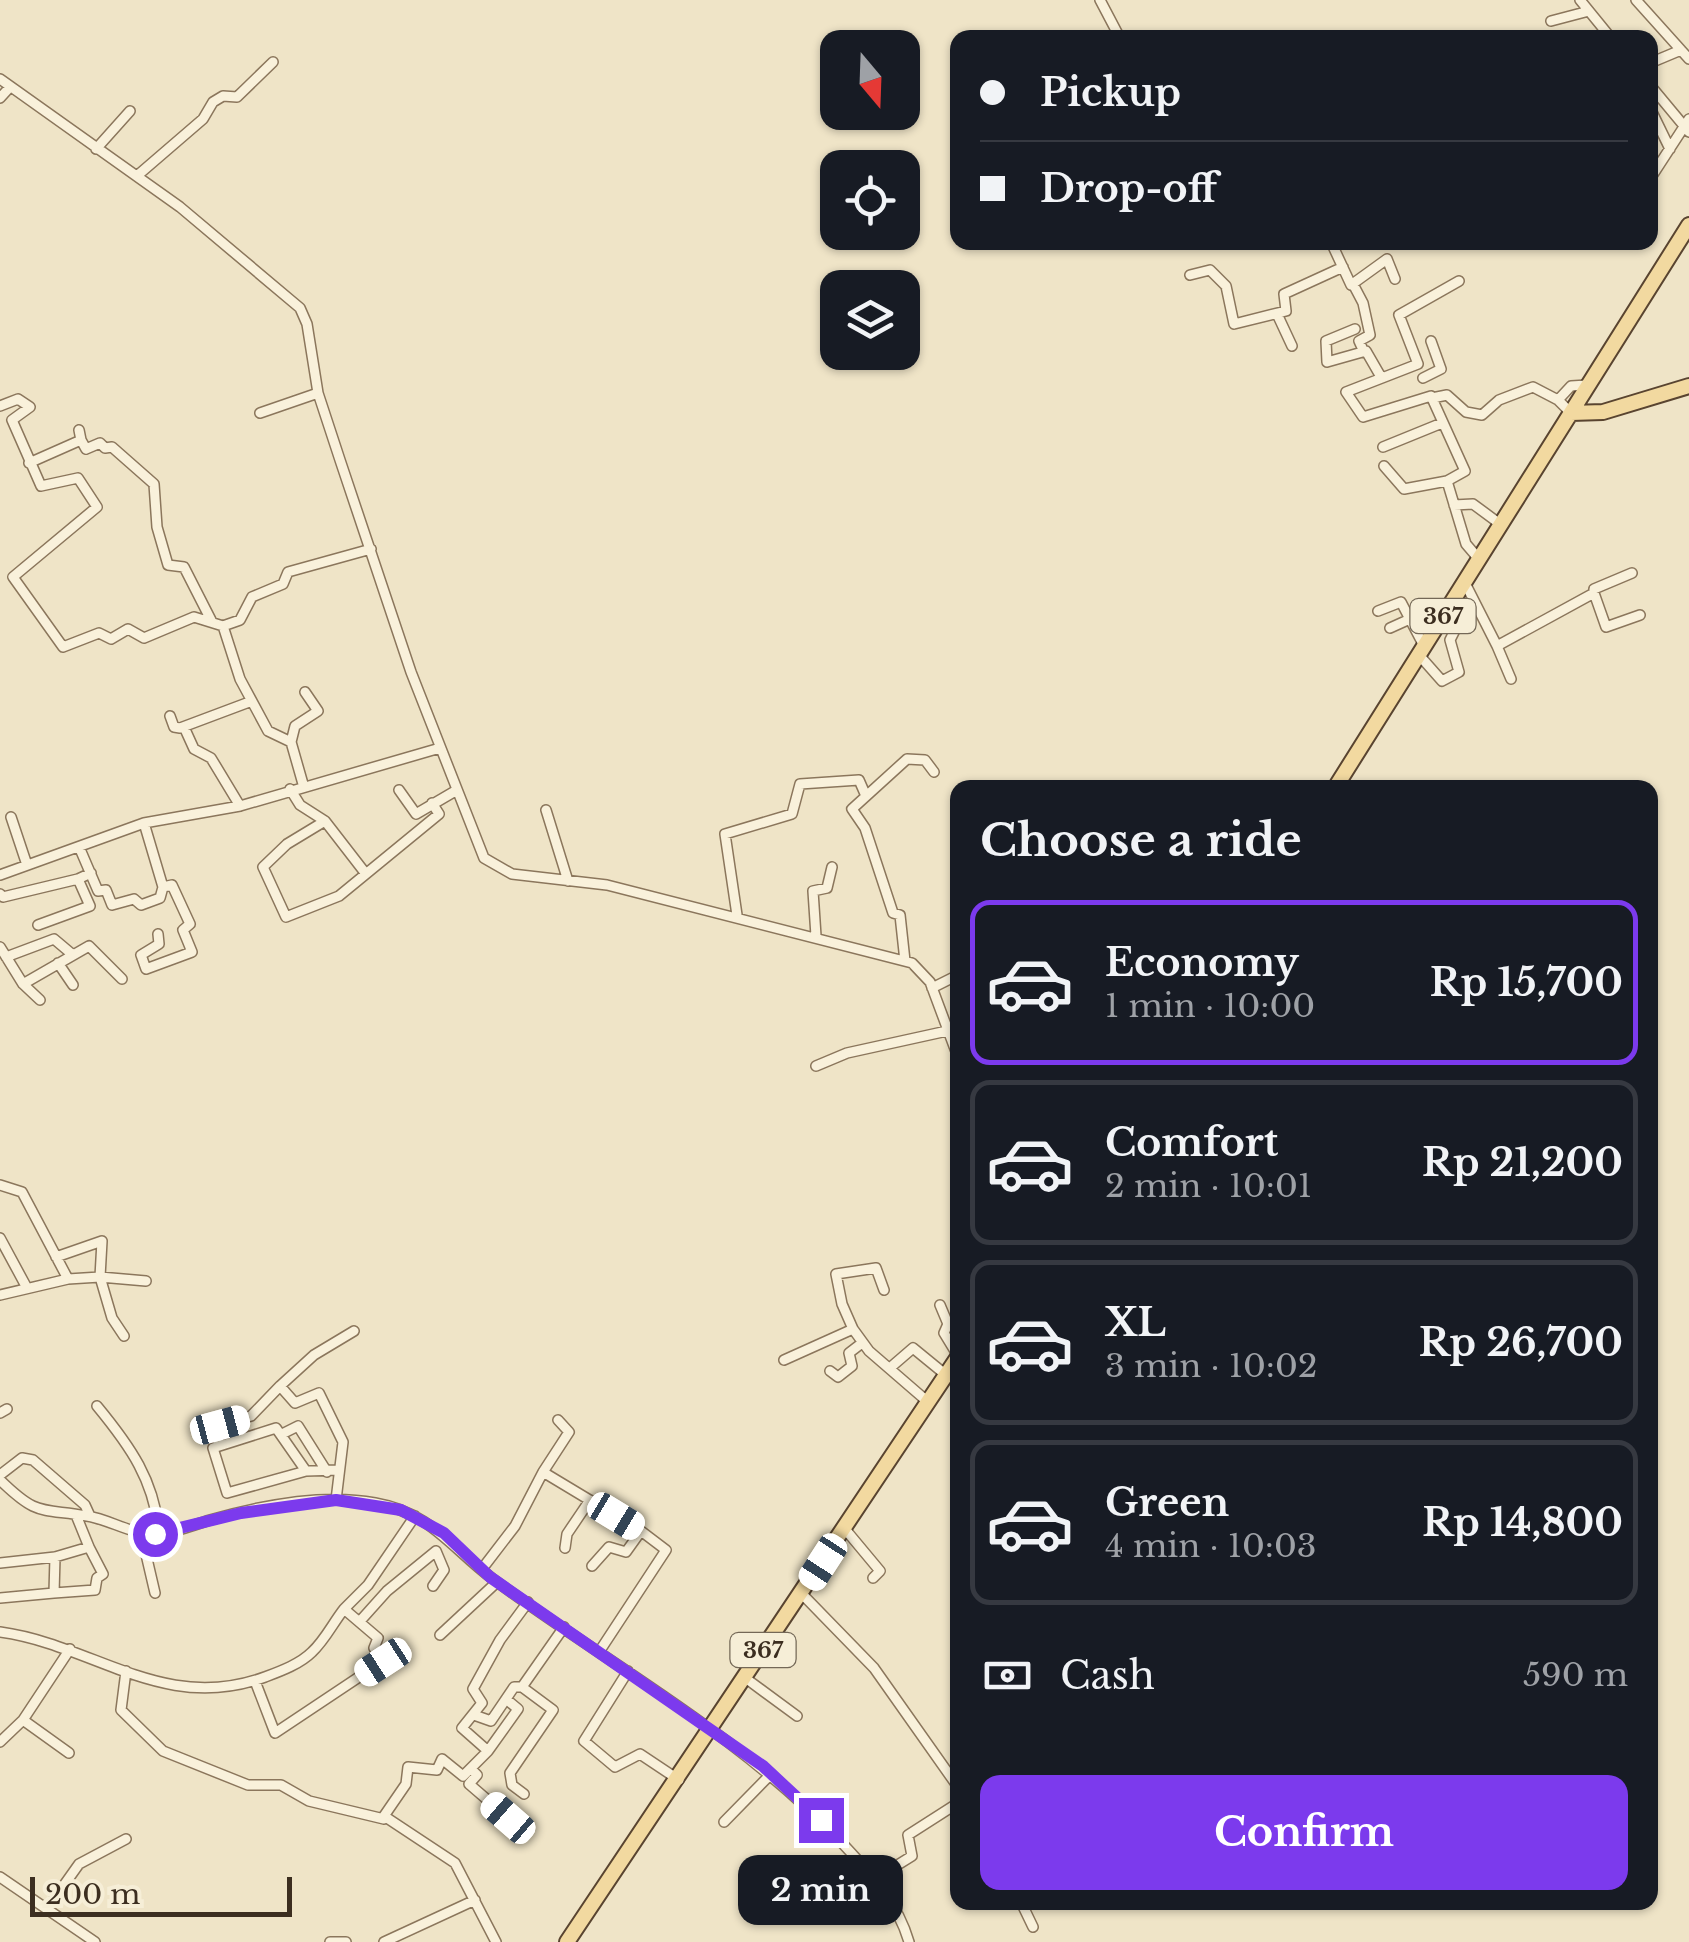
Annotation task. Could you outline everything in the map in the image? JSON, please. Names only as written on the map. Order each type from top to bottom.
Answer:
[{"type":"main road","name":"367","points":[[1340,780],[1689,225]]},
{"type":"main road","points":[[1571,413],[1603,412],[1689,386]]},
{"type":"main road","name":"367","points":[[567,1942],[679,1780],[950,1369]]},
{"type":"street","points":[[1100,0],[1116,30]]},
{"type":"street","points":[[1580,0],[1604,30]]},
{"type":"street","points":[[1636,0],[1689,59]]},
{"type":"street","points":[[1551,22],[1589,11]]},
{"type":"street","points":[[1658,60],[1681,50]]},
{"type":"street","points":[[138,175],[203,119],[213,102],[224,96],[237,97],[273,62]]},
{"type":"street","points":[[0,79],[138,175],[300,308],[307,324],[318,393],[371,549],[440,748],[489,864],[512,874],[606,884],[904,960],[921,968],[950,1038]]},
{"type":"street","points":[[0,98],[10,86]]},
{"type":"street","points":[[1658,94],[1687,126],[1658,167]]},
{"type":"street","points":[[96,149],[130,111]]},
{"type":"street","points":[[1670,148],[1658,123],[1672,111]]},
{"type":"street","points":[[1334,250],[1369,326],[1370,335],[1360,340],[1364,352],[1382,377]]},
{"type":"street","points":[[1353,284],[1387,259],[1395,279]]},
{"type":"street","points":[[1190,275],[1212,270],[1224,283],[1232,323],[1278,316],[1286,310],[1284,294],[1343,266]]},
{"type":"street","points":[[1384,466],[1404,489],[1446,482],[1465,471],[1399,315],[1458,281]]},
{"type":"street","points":[[1278,316],[1292,346]]},
{"type":"street","points":[[1355,329],[1326,341],[1326,360],[1330,363],[1364,352]]},
{"type":"street","points":[[1423,378],[1441,370],[1431,341]]},
{"type":"street","points":[[1418,364],[1346,392],[1363,417],[1447,395],[1466,412],[1482,414],[1499,400],[1537,389],[1558,400],[1571,413]]},
{"type":"street","points":[[1558,400],[1571,386],[1587,385]]},
{"type":"street","points":[[260,413],[318,393]]},
{"type":"street","points":[[0,406],[18,398],[30,407],[12,420],[44,488],[81,479],[97,508],[12,577],[0,576]]},
{"type":"street","points":[[1383,447],[1442,423]]},
{"type":"street","points":[[29,463],[80,435],[88,449],[101,443],[106,448],[112,446],[154,484],[156,526],[168,565],[184,567],[210,620]]},
{"type":"street","points":[[1446,482],[1466,544],[1478,558]]},
{"type":"street","points":[[1454,505],[1473,504],[1500,524]]},
{"type":"street","points":[[12,577],[64,648],[99,633],[111,639],[128,629],[141,638],[184,618],[210,620],[223,626],[240,620],[252,596],[282,584],[288,572],[371,549]]},
{"type":"street","points":[[1497,646],[1632,573]]},
{"type":"street","points":[[1464,581],[1511,679]]},
{"type":"street","points":[[1594,593],[1606,627]]},
{"type":"street","points":[[1378,611],[1401,602],[1422,651],[1442,681],[1459,672],[1450,640],[1456,628],[1446,611]]},
{"type":"street","points":[[1390,628],[1423,615],[1435,630]]},
{"type":"street","points":[[1592,631],[1640,615]]},
{"type":"street","points":[[223,626],[252,702],[271,734],[290,742]]},
{"type":"street","points":[[303,784],[290,742],[295,726],[318,711],[305,692]]},
{"type":"street","points":[[170,716],[176,728],[184,727],[252,702]]},
{"type":"street","points":[[184,727],[194,750],[211,758],[240,806]]},
{"type":"street","points":[[0,874],[144,824],[240,806],[303,784],[364,772],[440,748]]},
{"type":"street","points":[[904,960],[900,914],[892,913],[865,828],[852,809],[908,759],[926,760],[934,772]]},
{"type":"street","points":[[737,916],[725,834],[792,814],[800,784],[859,780],[866,796]]},
{"type":"street","points":[[290,789],[300,806],[325,821],[366,874]]},
{"type":"street","points":[[399,790],[416,814],[456,790]]},
{"type":"street","points":[[325,821],[287,844],[262,867],[284,916],[339,896],[440,814],[432,803]]},
{"type":"street","points":[[546,810],[568,881]]},
{"type":"street","points":[[11,817],[28,866]]},
{"type":"street","points":[[80,849],[98,891],[106,890],[112,905],[134,899],[140,905],[160,898],[163,887],[144,824]]},
{"type":"street","points":[[816,936],[813,890],[827,888],[832,867]]},
{"type":"street","points":[[0,894],[3,898],[91,873]]},
{"type":"street","points":[[38,925],[90,906],[78,879]]},
{"type":"street","points":[[158,934],[159,944],[142,955],[146,969],[192,952],[183,930],[190,925],[172,885],[163,887]]},
{"type":"street","points":[[6,957],[54,940],[73,955]]},
{"type":"street","points":[[0,946],[22,984],[40,1000]]},
{"type":"street","points":[[22,984],[90,947],[122,979]]},
{"type":"street","points":[[58,962],[73,985]]},
{"type":"street","points":[[932,988],[950,979]]},
{"type":"street","points":[[816,1066],[847,1054],[947,1031]]},
{"type":"street","points":[[0,1184],[22,1192],[68,1279]]},
{"type":"street","points":[[0,1238],[27,1288]]},
{"type":"street","points":[[56,1258],[102,1242],[100,1277],[112,1318],[124,1336]]},
{"type":"street","points":[[884,1290],[876,1268],[836,1274],[842,1304],[862,1344],[928,1402]]},
{"type":"street","points":[[0,1294],[68,1279],[100,1277],[146,1282]]},
{"type":"street","points":[[940,1305],[948,1326],[944,1334],[950,1343]]},
{"type":"street","points":[[784,1360],[853,1329]]},
{"type":"street","points":[[218,1446],[219,1426],[250,1416],[314,1355],[354,1332]]},
{"type":"street","points":[[830,1371],[840,1376],[852,1366],[850,1353],[862,1344]]},
{"type":"street","points":[[890,1367],[913,1348],[946,1375]]},
{"type":"street","points":[[280,1386],[295,1402],[319,1393],[342,1442],[332,1471],[336,1500]]},
{"type":"street","points":[[97,1406],[134,1454],[149,1482],[159,1534]]},
{"type":"street","points":[[482,1569],[515,1526],[543,1472],[570,1432],[558,1420]]},
{"type":"street","points":[[282,1434],[298,1426],[332,1471]]},
{"type":"street","points":[[306,1471],[275,1428],[214,1449],[226,1492],[306,1471],[332,1471]]},
{"type":"street","points":[[90,1516],[86,1504],[33,1460],[22,1458],[0,1478],[9,1489],[48,1514],[90,1516],[142,1533],[159,1534],[241,1513],[336,1500],[378,1503],[415,1516],[455,1543],[497,1582],[771,1774],[875,1879],[901,1917],[909,1942]]},
{"type":"street","points":[[543,1472],[642,1531],[666,1552],[599,1652]]},
{"type":"street","points":[[0,1498],[9,1489]]},
{"type":"street","points":[[565,1548],[567,1534],[590,1500]]},
{"type":"street","points":[[0,1598],[95,1590],[97,1578],[103,1574],[76,1515]]},
{"type":"street","points":[[0,1632],[70,1649],[103,1667],[141,1678],[211,1688],[255,1680],[312,1652],[344,1609],[368,1585],[415,1516]]},
{"type":"street","points":[[845,1530],[874,1560],[880,1571],[873,1578]]},
{"type":"street","points":[[592,1566],[608,1548],[626,1552],[642,1531]]},
{"type":"street","points":[[142,1533],[155,1593]]},
{"type":"street","points":[[440,1554],[455,1543]]},
{"type":"street","points":[[0,1563],[56,1556],[89,1547]]},
{"type":"street","points":[[361,1620],[413,1568],[433,1552],[440,1554]]},
{"type":"street","points":[[432,1586],[444,1572],[440,1554]]},
{"type":"street","points":[[54,1593],[56,1556]]},
{"type":"street","points":[[440,1635],[497,1582]]},
{"type":"street","points":[[802,1594],[874,1668],[950,1777]]},
{"type":"street","points":[[488,1751],[462,1729],[482,1703],[473,1690],[500,1640],[528,1602]]},
{"type":"street","points":[[255,1680],[262,1708],[276,1732],[383,1662],[374,1648],[378,1638],[344,1609]]},
{"type":"street","points":[[522,1687],[564,1627]]},
{"type":"street","points":[[0,1742],[22,1720],[70,1649]]},
{"type":"street","points":[[126,1671],[122,1710],[159,1749],[248,1785],[280,1786],[311,1802],[384,1819],[454,1864],[496,1942]]},
{"type":"street","points":[[628,1671],[584,1741],[614,1767],[640,1754],[679,1780]]},
{"type":"street","points":[[744,1677],[797,1716]]},
{"type":"street","points":[[474,1715],[490,1722],[515,1687],[522,1687],[554,1710],[510,1772],[512,1785],[524,1794]]},
{"type":"street","points":[[384,1819],[406,1784],[408,1767],[437,1770],[443,1759],[462,1775],[470,1769],[518,1709],[506,1699]]},
{"type":"street","points":[[22,1720],[69,1753]]},
{"type":"street","points":[[470,1769],[477,1775],[469,1784],[520,1828]]},
{"type":"street","points":[[724,1822],[771,1774]]},
{"type":"street","points":[[875,1879],[912,1856],[908,1834],[950,1808]]},
{"type":"street","points":[[47,1908],[78,1864],[126,1839]]},
{"type":"street","points":[[0,1876],[95,1942]]},
{"type":"street","points":[[384,1942],[475,1900]]},
{"type":"street","points":[[1025,1910],[1033,1927]]},
{"type":"street","points":[[330,1942],[346,1942]]},
{"type":"route","points":[[155,1534],[241,1513],[336,1500],[378,1503],[418,1517],[444,1533],[490,1577],[763,1766],[821,1820]]}]
